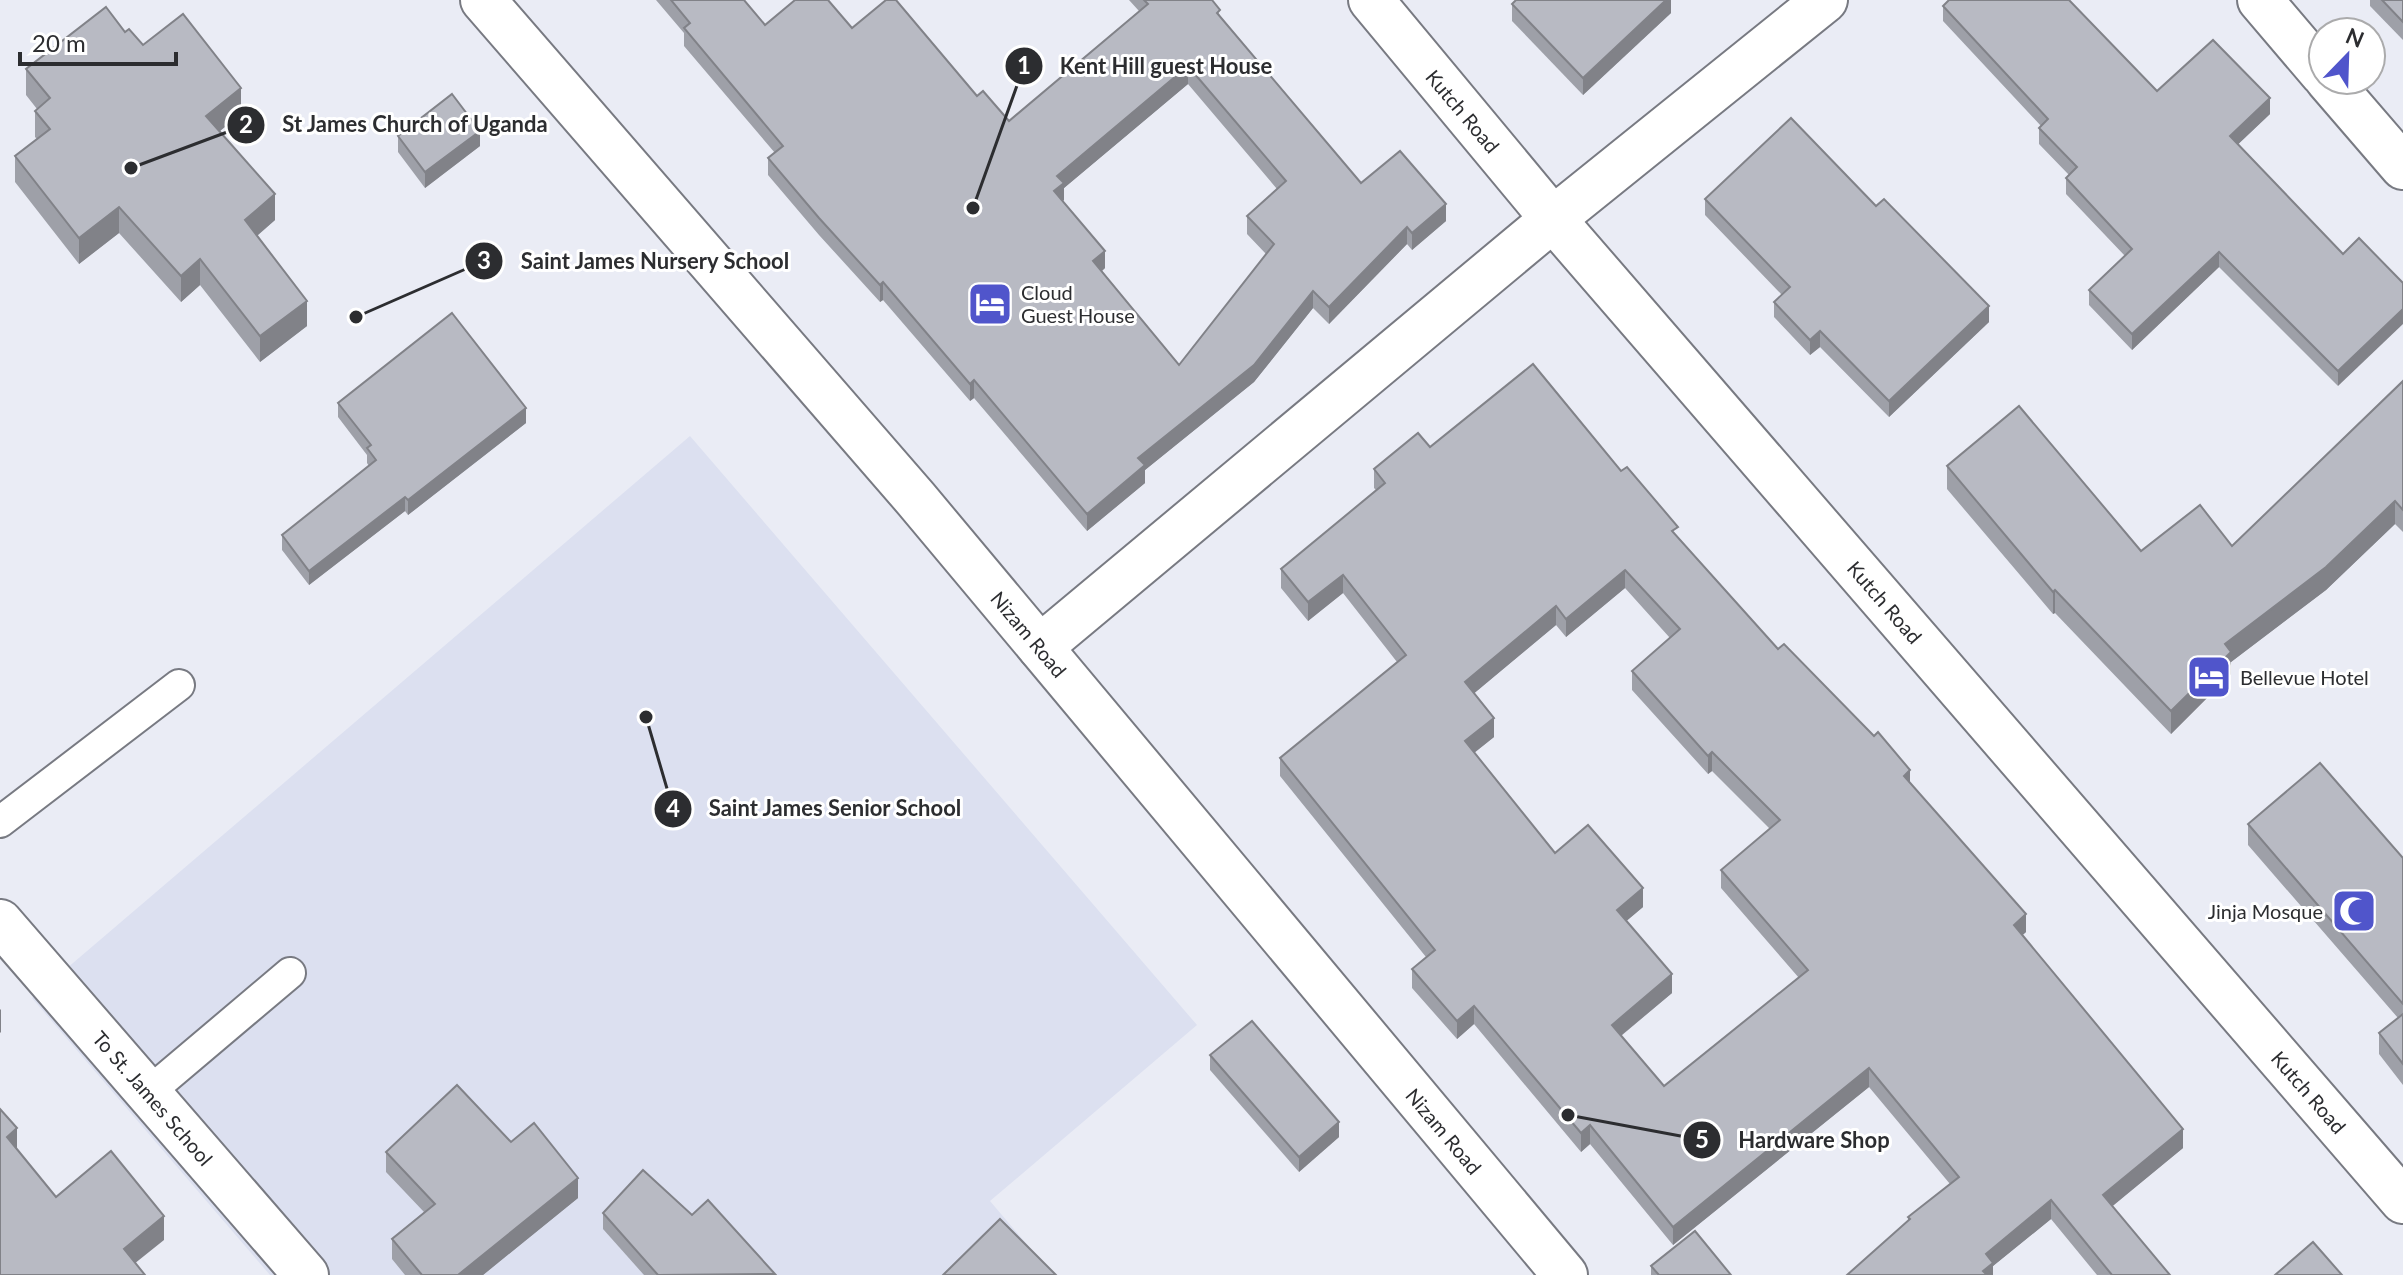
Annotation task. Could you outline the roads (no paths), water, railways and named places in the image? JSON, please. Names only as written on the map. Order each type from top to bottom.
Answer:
[{"type":"street","name":"Nizam Road","points":[[483,0],[916,499],[1565,1275]]},
{"type":"street","name":"Kutch Road","points":[[1371,0],[1553,219],[2403,1201]]},
{"type":"street","points":[[1040,647],[1553,219],[1825,0]]},
{"type":"street","points":[[2260,0],[2307,55]]},
{"type":"street","points":[[2342,96],[2403,167]]},
{"type":"street","name":"To St. James School","points":[[0,922],[306,1275]]},
{"type":"lane","points":[[0,822],[179,685]]},
{"type":"lane","points":[[148,1093],[290,973]]},
{"type":"place","name":"St James Church of Uganda","points":[[131,168]]},
{"type":"place","name":"Kent Hill guest House","points":[[973,208]]},
{"type":"place","name":"Cloud Guest House","points":[[990,304]]},
{"type":"place","name":"Saint James Nursery School","points":[[356,317]]},
{"type":"place","name":"Bellevue Hotel","points":[[2209,677]]},
{"type":"place","name":"Saint James Senior School","points":[[646,717]]},
{"type":"place","name":"Jinja Mosque","points":[[2354,911]]},
{"type":"place","name":"Hardware Shop","points":[[1568,1115]]}]
